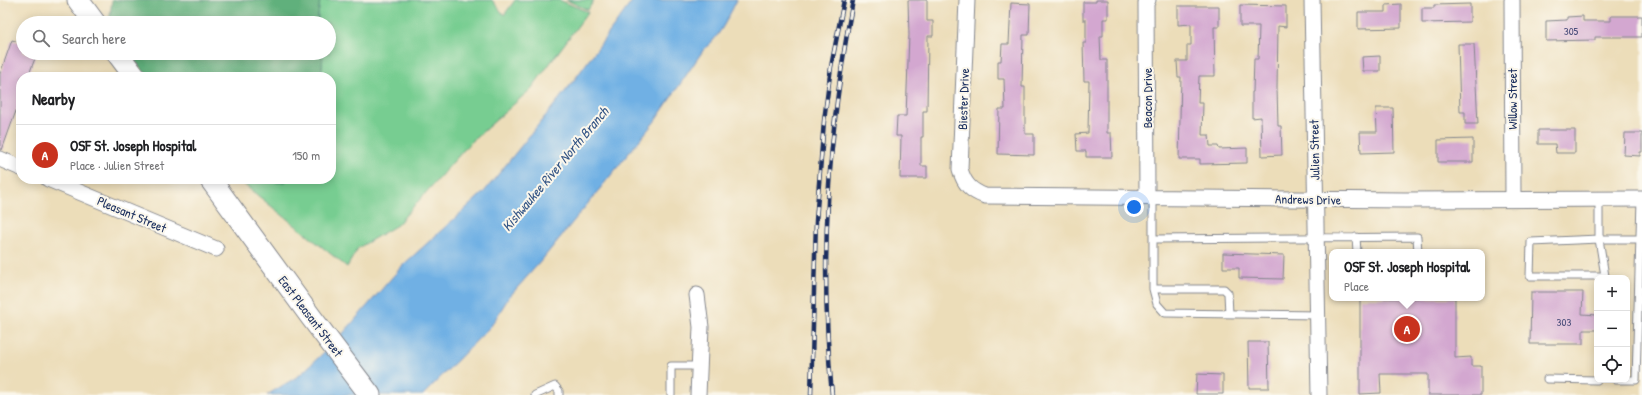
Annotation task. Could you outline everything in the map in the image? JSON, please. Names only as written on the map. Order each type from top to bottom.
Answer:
[{"type":"main road","points":[[78,0],[90,16]]},
{"type":"main road","points":[[122,60],[131,72]]},
{"type":"main road","name":"East Pleasant Street","points":[[214,184],[370,395]]},
{"type":"street","name":"Biester Drive","points":[[967,0],[960,169],[963,180],[974,192]]},
{"type":"street","name":"Beacon Drive","points":[[1148,0],[1146,3],[1150,197]]},
{"type":"street","name":"Julien Street","points":[[1312,0],[1319,395]]},
{"type":"street","name":"Willow Street","points":[[1512,0],[1513,199]]},
{"type":"street","points":[[0,159],[16,166]]},
{"type":"street","name":"Pleasant Street","points":[[60,184],[216,249]]},
{"type":"street","name":"Andrews Drive","points":[[974,192],[985,196],[1026,198],[1150,197],[1405,200],[1641,199]]},
{"type":"street","points":[[697,295],[701,327],[698,395]]},
{"type":"lane","points":[[1150,197],[1154,239],[1153,289],[1156,304],[1165,313],[1318,315]]},
{"type":"lane","points":[[1599,199],[1599,239],[1605,275]]},
{"type":"lane","points":[[1630,380],[1636,380],[1641,199]]},
{"type":"lane","points":[[1154,239],[1316,238],[1356,236],[1417,237],[1418,249]]},
{"type":"lane","points":[[1356,236],[1357,249]]},
{"type":"lane","points":[[1594,277],[1530,276],[1531,242],[1640,239]]},
{"type":"lane","points":[[1153,289],[1224,289],[1228,293],[1229,314]]},
{"type":"lane","points":[[670,395],[671,366],[699,366]]},
{"type":"lane","points":[[1547,378],[1594,380]]},
{"type":"lane","points":[[535,395],[555,386],[559,391],[559,395]]},
{"type":"green space","points":[[112,0],[320,0],[318,16],[110,16]]},
{"type":"green space","points":[[320,0],[492,0],[504,15],[515,0],[559,0],[588,12],[531,89],[470,143],[397,225],[358,248],[347,267],[243,184],[336,184],[336,72],[321,72],[322,60],[336,60],[336,16],[318,16]]},
{"type":"green space","points":[[566,0],[594,0],[588,10]]},
{"type":"green space","points":[[134,60],[323,60],[321,72],[144,72]]},
{"type":"water","name":"Kishwaukee River North Branch","points":[[633,0],[737,0],[715,39],[704,49],[655,121],[541,261],[509,297],[491,326],[423,395],[267,395],[300,375],[339,338],[403,265],[484,192],[572,83]]},
{"type":"building","points":[[908,0],[927,0],[927,21],[933,21],[933,36],[928,36],[927,111],[923,111],[923,137],[921,137],[921,166],[927,166],[927,178],[900,178],[901,136],[896,136],[897,116],[906,116],[909,35]]},
{"type":"building","points":[[1096,0],[1108,0],[1108,19],[1103,19],[1103,36],[1100,36],[1101,60],[1107,60],[1107,133],[1111,133],[1112,157],[1086,157],[1086,151],[1077,151],[1076,134],[1088,133],[1089,81],[1084,81],[1083,43],[1086,43],[1086,20],[1083,20],[1083,2],[1096,2]]},
{"type":"building","points":[[1011,3],[1030,4],[1029,35],[1023,35],[1022,87],[1025,87],[1025,134],[1034,134],[1034,155],[998,154],[999,109],[1005,109],[1004,79],[998,79],[998,61],[1001,61],[1002,44],[1009,44]]},
{"type":"building","points":[[1401,4],[1401,28],[1358,29],[1358,12],[1386,12],[1386,5]]},
{"type":"building","points":[[1470,4],[1470,22],[1422,23],[1422,8],[1434,8],[1434,5]]},
{"type":"building","points":[[1240,5],[1286,6],[1286,27],[1278,26],[1278,126],[1281,126],[1282,155],[1262,156],[1261,117],[1252,118],[1254,59],[1258,59],[1259,26],[1240,26]]},
{"type":"building","points":[[1178,6],[1219,6],[1219,27],[1214,27],[1215,76],[1199,76],[1198,103],[1203,103],[1202,135],[1209,135],[1210,146],[1218,146],[1219,149],[1247,148],[1247,163],[1200,164],[1200,159],[1179,159],[1181,77],[1178,77],[1177,61],[1187,61],[1187,45],[1191,45],[1191,24],[1178,25]]},
{"type":"building","points":[[1583,16],[1583,21],[1611,21],[1611,16],[1642,16],[1642,37],[1595,37],[1595,40],[1546,41],[1546,21],[1567,20],[1567,17]]},
{"type":"building","points":[[12,40],[16,41],[16,60],[34,60],[30,72],[16,72],[16,111],[2,150],[0,150],[0,74]]},
{"type":"building","points":[[1458,44],[1474,44],[1478,124],[1465,124],[1465,112],[1460,112]]},
{"type":"building","points":[[1380,56],[1380,71],[1363,71],[1362,57]]},
{"type":"building","points":[[1376,108],[1393,108],[1394,152],[1361,153],[1360,132],[1377,132]]},
{"type":"building","points":[[1538,130],[1575,130],[1575,153],[1556,153],[1555,144],[1538,144]]},
{"type":"building","points":[[1625,133],[1642,133],[1642,152],[1640,152],[1640,156],[1624,155]]},
{"type":"building","points":[[1473,139],[1473,162],[1438,162],[1438,140]]},
{"type":"building","points":[[1223,253],[1284,255],[1283,279],[1239,278],[1239,268],[1223,268]]},
{"type":"building","points":[[1531,292],[1583,292],[1582,314],[1594,315],[1594,330],[1583,330],[1583,344],[1530,344]]},
{"type":"building","points":[[1360,301],[1455,301],[1455,358],[1471,357],[1471,366],[1481,366],[1481,395],[1428,395],[1428,374],[1380,374],[1381,393],[1360,394]]},
{"type":"building","points":[[1248,342],[1268,342],[1269,388],[1249,388]]},
{"type":"building","points":[[1197,374],[1223,375],[1223,394],[1196,394]]},
{"type":"railway","points":[[811,395],[816,221],[824,121],[831,67],[844,0]]},
{"type":"railway","points":[[832,395],[826,295],[828,197],[837,99],[853,0]]},
{"type":"place","name":"OSF St. Joseph Hospital","points":[[1407,329]]}]
